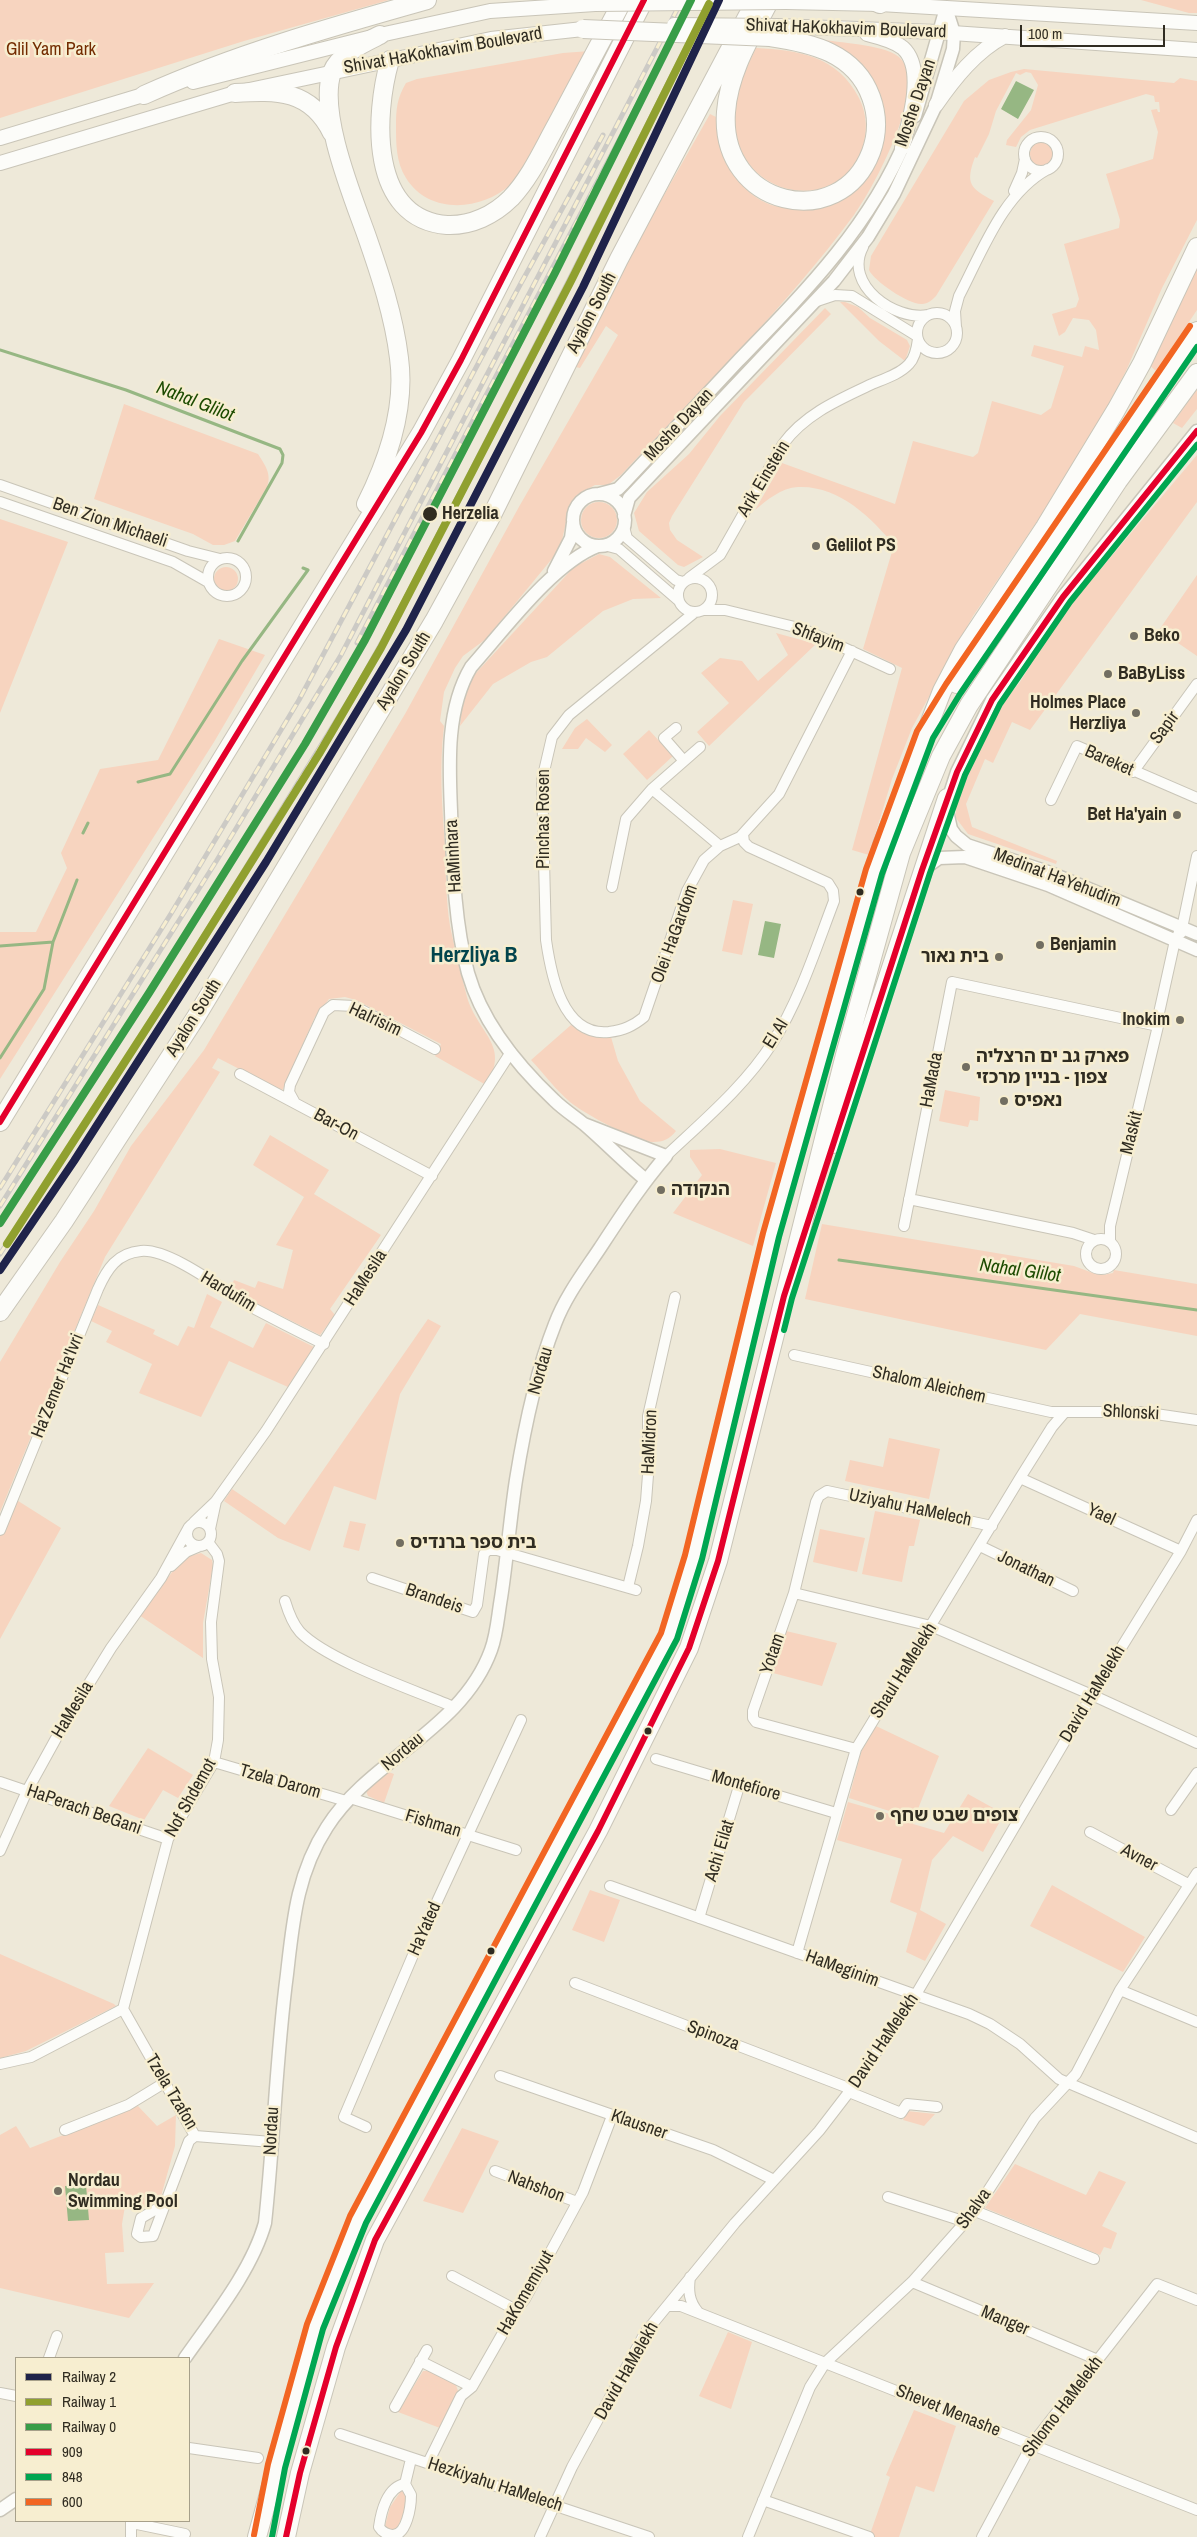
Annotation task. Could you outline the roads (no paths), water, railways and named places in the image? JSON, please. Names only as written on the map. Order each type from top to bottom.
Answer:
[{"type":"highway","points":[[144,94],[230,60],[427,0]]},
{"type":"highway","points":[[390,60],[381,94],[380,124],[386,169],[395,195],[410,212],[428,222],[450,225],[476,221],[503,206],[520,187],[623,0]]},
{"type":"highway","points":[[0,1122],[416,441],[461,360],[644,0]]},
{"type":"highway","name":"Ayalon South","points":[[0,1312],[64,1221],[196,1017],[434,621],[491,517],[607,284],[756,0]]},
{"type":"highway","points":[[583,29],[774,32],[820,47],[844,59],[863,80],[874,103],[876,137],[861,171],[841,189],[815,199],[787,200],[758,188],[746,177],[736,163],[728,145],[726,111],[733,78],[747,44],[778,1]]},
{"type":"highway","points":[[324,592],[381,473],[394,432],[400,384],[399,360],[391,317],[366,234],[349,190],[337,145],[330,105],[332,72],[348,53],[380,35]]},
{"type":"highway","points":[[235,93],[266,91],[294,95],[310,106],[324,120],[337,145]]},
{"type":"highway","points":[[257,2537],[315,2326],[358,2219],[669,1636],[693,1557],[774,1225],[874,871],[942,691],[964,649],[1045,528],[1127,390],[1197,247]]},
{"type":"highway","points":[[925,734],[1115,449],[1197,331]]},
{"type":"highway","points":[[288,2537],[300,2473],[336,2347],[376,2240],[598,1831],[689,1648],[718,1561],[845,1055],[901,853],[941,756],[968,705],[1107,498],[1197,373]]},
{"type":"highway","points":[[784,1296],[946,798]]},
{"type":"highway","points":[[263,2537],[276,2466]]},
{"type":"main road","name":"Shivat HaKokhavim Boulevard","points":[[0,138],[144,94],[380,35],[490,11],[595,4],[778,1],[875,2],[1197,23]]},
{"type":"main road","name":"Shivat HaKokhavim Boulevard","points":[[774,32],[827,28],[938,32],[1197,50]]},
{"type":"main road","points":[[827,28],[893,42],[907,53],[913,69],[914,90],[902,148]]},
{"type":"main road","name":"Shivat HaKokhavim Boulevard","points":[[0,163],[159,114],[235,93],[491,38],[583,29]]},
{"type":"main road","points":[[936,105],[971,62],[989,45],[1005,36]]},
{"type":"street","name":"Moshe Dayan","points":[[599,494],[618,489],[624,483],[822,272],[856,229],[880,191],[902,148],[920,102],[946,8]]},
{"type":"street","name":"Moshe Dayan","points":[[624,521],[629,498],[834,281],[868,236],[894,194],[936,105],[952,49],[954,33],[946,8]]},
{"type":"street","points":[[812,304],[835,295],[852,296],[918,337],[928,350],[943,352],[955,342],[955,311],[959,296],[1011,199],[1022,173],[1025,149],[1031,140],[1041,137],[1049,139],[1055,144],[1058,154],[1054,164],[1027,182],[1011,199]]},
{"type":"street","points":[[1025,159],[1033,169],[1041,171],[1048,169]]},
{"type":"street","points":[[868,236],[861,251],[859,262],[861,277],[867,288],[880,300],[905,314],[915,317],[931,314],[947,316],[956,327]]},
{"type":"street","points":[[918,337],[920,324],[931,314],[959,296]]},
{"type":"street","name":"Arik Einstein","points":[[686,580],[720,555],[783,444],[795,429],[826,406],[891,376],[909,364],[916,351],[918,337]]},
{"type":"street","points":[[946,798],[992,700],[1063,596],[1175,461],[1197,431]]},
{"type":"street","points":[[1175,461],[1197,445]]},
{"type":"street","name":"Ben Zion Michaeli","points":[[0,485],[188,551],[220,559]]},
{"type":"street","points":[[599,494],[613,498],[618,504],[624,521],[618,537],[601,545],[587,543],[578,536],[573,520],[581,502],[599,494]]},
{"type":"street","name":"Ben Zion Michaeli","points":[[0,502],[173,562],[208,582]]},
{"type":"street","name":"HaMinhara","points":[[551,578],[570,541],[573,520]]},
{"type":"street","name":"Shfayim","points":[[624,521],[627,538],[676,580],[703,579],[722,602],[743,613]]},
{"type":"street","name":"Shfayim","points":[[601,545],[618,549],[687,610],[699,611],[716,608],[743,613],[814,633],[890,669]]},
{"type":"street","name":"HaMinhara","points":[[601,545],[576,556],[551,578],[471,667],[458,695],[452,729],[451,806],[460,931],[468,974],[487,1019],[527,1073],[555,1101],[584,1124],[646,1180]]},
{"type":"street","points":[[220,559],[232,559],[241,564],[246,578],[243,588],[235,595],[224,597],[213,591],[208,582],[211,566],[220,559]]},
{"type":"street","points":[[680,602],[678,589],[686,580]]},
{"type":"street","points":[[699,611],[710,603],[712,592]]},
{"type":"street","name":"Pinchas Rosen","points":[[669,634],[681,612],[680,602]]},
{"type":"street","name":"Pinchas Rosen","points":[[605,1032],[576,1022],[566,1008],[555,984],[549,960],[546,940],[542,805],[544,765],[552,737],[569,715],[699,611]]},
{"type":"street","name":"Olei HaGardom","points":[[605,1032],[620,1031],[635,1025],[644,1017],[687,891],[704,860],[720,846],[743,834],[779,794],[852,651]]},
{"type":"street","name":"Sapir","points":[[1133,772],[1197,684]]},
{"type":"street","points":[[676,728],[664,738],[684,761]]},
{"type":"street","name":"Bareket","points":[[1050,800],[1077,746],[1133,772],[1197,798]]},
{"type":"street","points":[[612,887],[626,819],[652,790],[700,748]]},
{"type":"street","points":[[652,790],[720,846]]},
{"type":"street","name":"Medinat HaYehudim","points":[[946,798],[946,813],[951,829],[967,845],[1048,872],[1197,934]]},
{"type":"street","name":"El Al","points":[[666,1156],[730,1095],[772,1044],[785,1021],[834,901],[833,891],[828,883],[749,847],[744,842],[743,834]]},
{"type":"street","name":"Maskit","points":[[1110,1241],[1110,1226],[1158,1026],[1161,1023],[1197,856]]},
{"type":"street","name":"Medinat HaYehudim","points":[[922,870],[939,858],[965,857],[1048,885],[1197,950]]},
{"type":"street","name":"HaMada","points":[[904,1226],[952,982],[1158,1026]]},
{"type":"street","name":"HaIrisim","points":[[295,1103],[289,1092],[290,1085],[324,1012],[333,1005],[354,1006],[435,1049]]},
{"type":"street","name":"HaMesila","points":[[0,1851],[27,1791],[88,1685],[161,1578],[192,1525],[216,1501],[266,1431],[511,1052]]},
{"type":"street","name":"Bar-On","points":[[240,1074],[432,1176]]},
{"type":"street","name":"HaMinhara","points":[[584,1124],[666,1156]]},
{"type":"street","name":"Nordau","points":[[185,2357],[213,2317],[260,2240],[265,2223],[278,2042],[296,1899],[312,1853],[327,1826],[348,1800],[454,1707],[479,1673],[490,1653],[498,1616],[516,1479],[533,1399],[554,1326],[579,1279],[646,1180],[666,1156]]},
{"type":"street","points":[[909,1199],[1073,1233],[1094,1240],[1102,1238],[1110,1241],[1116,1249],[1116,1257],[1111,1266],[1100,1269],[1089,1263],[1087,1248],[1094,1240]]},
{"type":"street","name":"Hardufim","points":[[130,1254],[154,1251],[211,1280],[254,1308],[324,1344]]},
{"type":"street","name":"Ha'Zemer Ha'Ivri","points":[[0,1530],[103,1279],[111,1265],[120,1257],[130,1254]]},
{"type":"street","name":"HaMidron","points":[[507,1552],[632,1588],[646,1501],[648,1416],[675,1297]]},
{"type":"street","name":"Shalom Aleichem","points":[[794,1355],[1051,1412],[1064,1413]]},
{"type":"street","name":"Shlonski","points":[[1064,1413],[1142,1412],[1197,1420]]},
{"type":"street","name":"Shaul HaMelekh","points":[[797,1953],[836,1812],[856,1749],[1020,1478],[1052,1427],[1064,1413]]},
{"type":"street","name":"Yael","points":[[1020,1478],[1181,1552]]},
{"type":"street","name":"Uziyahu HaMelech","points":[[827,1491],[992,1526]]},
{"type":"street","name":"Yotam","points":[[827,1491],[819,1496],[816,1502],[794,1593],[753,1711],[753,1718],[756,1722],[856,1749]]},
{"type":"street","name":"HaMesila","points":[[210,1530],[216,1501]]},
{"type":"street","name":"David HaMelekh","points":[[540,2537],[554,2504],[645,2333],[735,2223],[820,2131],[850,2091],[915,1996],[1092,1695],[1181,1552],[1197,1520]]},
{"type":"street","points":[[202,1522],[210,1530],[204,1544],[192,1544],[188,1538],[192,1525],[202,1522]]},
{"type":"street","name":"HaMesila","points":[[161,1578],[186,1552],[204,1544]]},
{"type":"street","name":"Nof Shdemot","points":[[123,2009],[168,1839],[214,1762],[218,1740],[219,1697],[212,1659],[211,1622],[219,1561],[217,1554],[204,1544]]},
{"type":"street","name":"Jonathan","points":[[980,1546],[1073,1591]]},
{"type":"street","name":"Brandeis","points":[[372,1578],[473,1612],[476,1605],[484,1554],[488,1550],[507,1552]]},
{"type":"street","points":[[794,1593],[931,1626],[1092,1695],[1197,1743]]},
{"type":"street","points":[[285,1601],[290,1615],[300,1631],[316,1644],[337,1657],[454,1707]]},
{"type":"street","name":"HaYated","points":[[366,2127],[344,2117],[422,1934],[521,1720]]},
{"type":"street","name":"Montefiore","points":[[656,1759],[836,1812]]},
{"type":"street","name":"Tzela Darom","points":[[214,1762],[348,1800]]},
{"type":"street","points":[[1171,1810],[1197,1773]]},
{"type":"street","name":"HaPerach BeGani","points":[[0,1782],[168,1839]]},
{"type":"street","name":"Achi Eilat","points":[[699,1918],[740,1783]]},
{"type":"street","name":"Fishman","points":[[348,1800],[516,1850]]},
{"type":"street","name":"Avner","points":[[1090,1832],[1188,1884]]},
{"type":"street","name":"Shalva","points":[[748,2537],[810,2387],[825,2363],[912,2282],[975,2211],[1034,2118],[1068,2083],[1079,2068],[1120,1990],[1197,1873]]},
{"type":"street","name":"HaMeginim","points":[[610,1886],[968,2014],[990,2024],[1020,2044],[1059,2079],[1197,2138]]},
{"type":"street","name":"Spinoza","points":[[575,1984],[850,2091],[901,2113],[907,2104],[937,2107]]},
{"type":"street","points":[[1120,1990],[1197,2022]]},
{"type":"street","points":[[0,2064],[31,2057],[123,2009]]},
{"type":"street","name":"Tzela Tzafon","points":[[123,2009],[195,2136],[272,2142]]},
{"type":"street","name":"Klausner","points":[[500,2076],[713,2150],[774,2180]]},
{"type":"street","points":[[66,2130],[128,2105],[164,2083]]},
{"type":"street","name":"HaKomemiyut","points":[[428,2463],[461,2396],[472,2387],[516,2310],[525,2299],[577,2202],[612,2116]]},
{"type":"street","points":[[165,2204],[189,2141],[195,2136]]},
{"type":"street","name":"Nahshon","points":[[495,2171],[577,2202]]},
{"type":"street","points":[[888,2197],[966,2222]]},
{"type":"street","points":[[975,2211],[1094,2259]]},
{"type":"street","points":[[452,2276],[516,2310]]},
{"type":"street","points":[[690,2277],[690,2297],[698,2313]]},
{"type":"street","name":"Manger","points":[[912,2282],[1098,2360]]},
{"type":"street","name":"Shlomo HaMelekh","points":[[982,2537],[1032,2444],[1157,2284],[1197,2300]]},
{"type":"street","name":"Shevet Menashe","points":[[667,2306],[680,2306],[1197,2510]]},
{"type":"street","points":[[49,2357],[57,2336]]},
{"type":"street","points":[[395,2407],[427,2350]]},
{"type":"street","points":[[420,2362],[472,2387]]},
{"type":"street","points":[[0,2393],[15,2396]]},
{"type":"street","name":"Hezkiyahu HaMelech","points":[[340,2434],[649,2537]]},
{"type":"street","points":[[190,2448],[258,2458]]},
{"type":"street","points":[[405,2484],[400,2485],[389,2495],[380,2516],[379,2527],[381,2531],[396,2535],[401,2532],[411,2506],[411,2495],[405,2484],[411,2459]]},
{"type":"street","points":[[0,2510],[15,2500]]},
{"type":"street","points":[[763,2500],[869,2537]]},
{"type":"street","points":[[131,2537],[132,2522],[185,2534]]},
{"type":"waterway","name":"Nahal Glilot","points":[[0,350],[126,390],[280,449],[283,455],[282,463],[238,541]]},
{"type":"waterway","points":[[138,782],[170,774],[242,661],[308,570],[303,568]]},
{"type":"waterway","points":[[83,833],[88,823]]},
{"type":"waterway","points":[[0,1058],[44,989],[53,942],[77,880]]},
{"type":"waterway","points":[[0,946],[53,942]]},
{"type":"waterway","name":"Nahal Glilot","points":[[839,1260],[1197,1310]]},
{"type":"railway","points":[[0,1206],[217,860],[341,655],[682,0]]},
{"type":"railway","points":[[357,643],[692,0]]},
{"type":"railway","points":[[0,1254],[163,1002],[358,685],[397,615],[710,0]]},
{"type":"railway","points":[[0,1188],[172,912],[299,700],[520,285],[603,135]]},
{"type":"rail line","name":"0","points":[[0,1223],[149,993],[305,744],[365,640],[555,273],[691,0]]},
{"type":"rail line","name":"2","points":[[0,1270],[74,1161],[266,862],[406,630],[583,287],[719,0]]},
{"type":"rail line","name":"1","points":[[7,1244],[163,1003],[319,754],[381,648],[571,281],[709,4]]},
{"type":"place","name":"Herzelia","points":[[430,514]]},
{"type":"place","name":"Gelilot PS","points":[[816,546]]},
{"type":"place","name":"Beko","points":[[1134,636]]},
{"type":"place","name":"BaByLiss","points":[[1108,674]]},
{"type":"place","name":"Holmes Place Herzliya","points":[[1136,713]]},
{"type":"place","name":"Bet Ha'yain","points":[[1177,815]]},
{"type":"place","name":"Benjamin","points":[[1040,945]]},
{"type":"place","name":"בית נאור","points":[[999,957]]},
{"type":"place","name":"Inokim","points":[[1180,1020]]},
{"type":"place","name":"פארק גב ים הרצליה צפון - בניין מרכזי","points":[[966,1067]]},
{"type":"place","name":"נאפיס","points":[[1004,1101]]},
{"type":"place","name":"הנקודה","points":[[661,1190]]},
{"type":"place","name":"בית ספר ברנדיס","points":[[400,1543]]},
{"type":"place","name":"צופים שבט שחף","points":[[880,1816]]},
{"type":"place","name":"Nordau Swimming Pool","points":[[58,2191]]},
{"type":"district","name":"Herzliya B","points":[[474,956]]},
{"type":"park label","name":"Glil Yam Park","points":[[51,50]]}]
